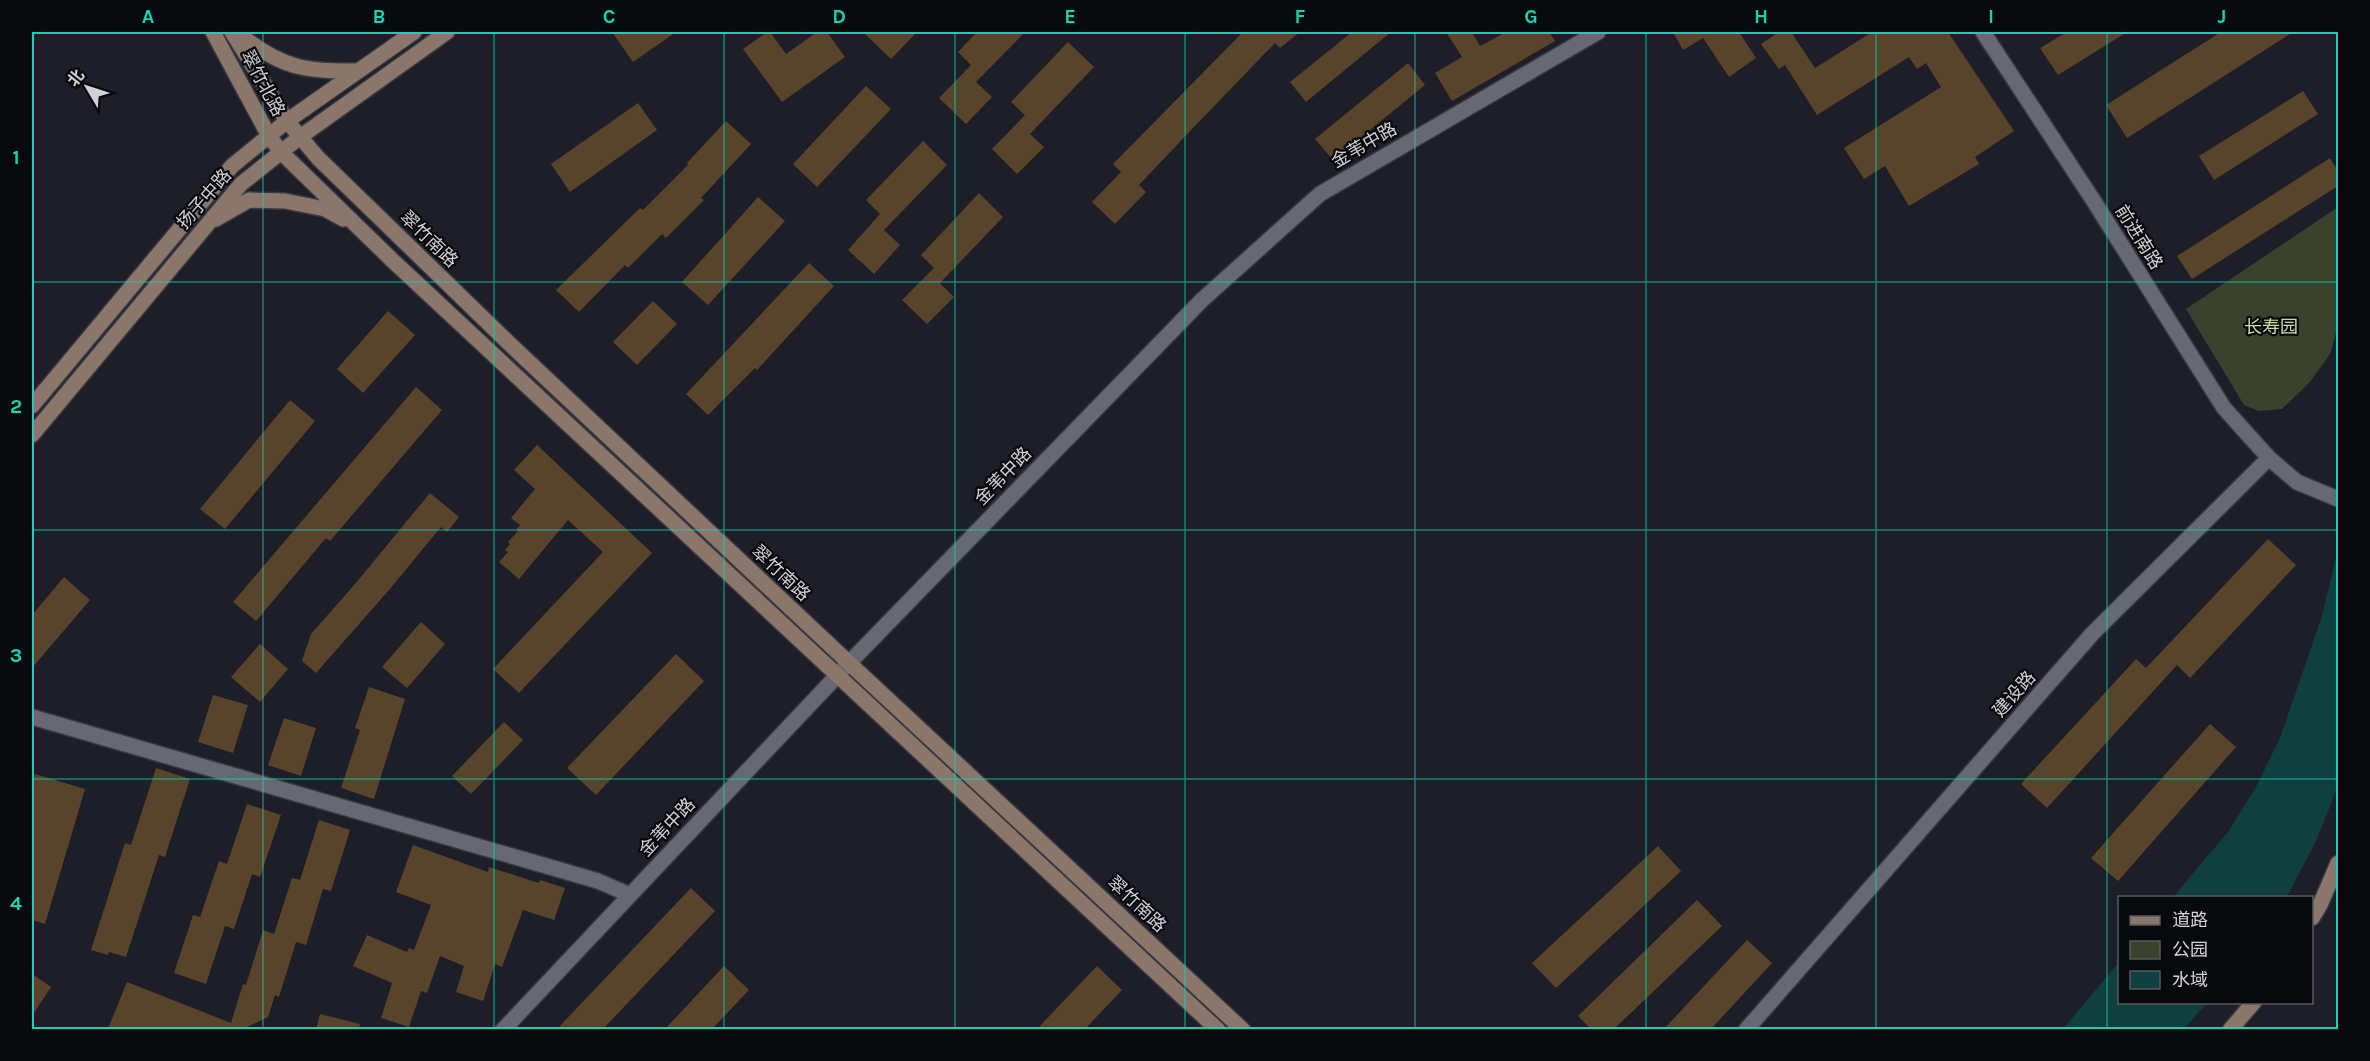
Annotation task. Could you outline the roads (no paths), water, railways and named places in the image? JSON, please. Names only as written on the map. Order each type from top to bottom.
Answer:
[{"type":"main road","name":"翠竹北路","points":[[213,32],[269,136],[281,152]]},
{"type":"main road","name":"翠竹北路","points":[[234,32],[287,121],[300,137]]},
{"type":"main road","points":[[234,32],[280,63],[318,72],[358,71]]},
{"type":"main road","name":"扬子中路","points":[[32,406],[232,166],[287,121],[414,32]]},
{"type":"main road","name":"扬子中路","points":[[32,435],[241,184],[300,137],[447,32]]},
{"type":"main road","name":"翠竹南路","points":[[300,137],[412,250],[849,663],[1244,1029]]},
{"type":"main road","name":"翠竹南路","points":[[281,152],[359,228],[1218,1029]]},
{"type":"main road","points":[[208,223],[249,200],[285,201],[325,209],[359,228]]},
{"type":"main road","points":[[2313,916],[2338,863]]},
{"type":"main road","points":[[2230,1029],[2252,1004]]},
{"type":"street","name":"金苇中路","points":[[503,1029],[837,675],[1202,300],[1320,194],[1598,32]]},
{"type":"street","name":"前进南路","points":[[1983,32],[2095,203],[2224,408],[2269,458]]},
{"type":"street","points":[[2269,458],[2297,482],[2338,499]]},
{"type":"street","name":"建设路","points":[[1746,1029],[2092,634],[2269,458]]},
{"type":"street","points":[[32,717],[598,880],[630,895]]},
{"type":"water","points":[[2338,549],[2338,786],[2317,839],[2288,896],[2174,896],[2228,832],[2256,787],[2280,738],[2322,616]]},
{"type":"water","points":[[2118,963],[2118,1004],[2206,1004],[2184,1029],[2063,1029]]},
{"type":"park label","name":"长寿园","points":[[2271,327]]}]
